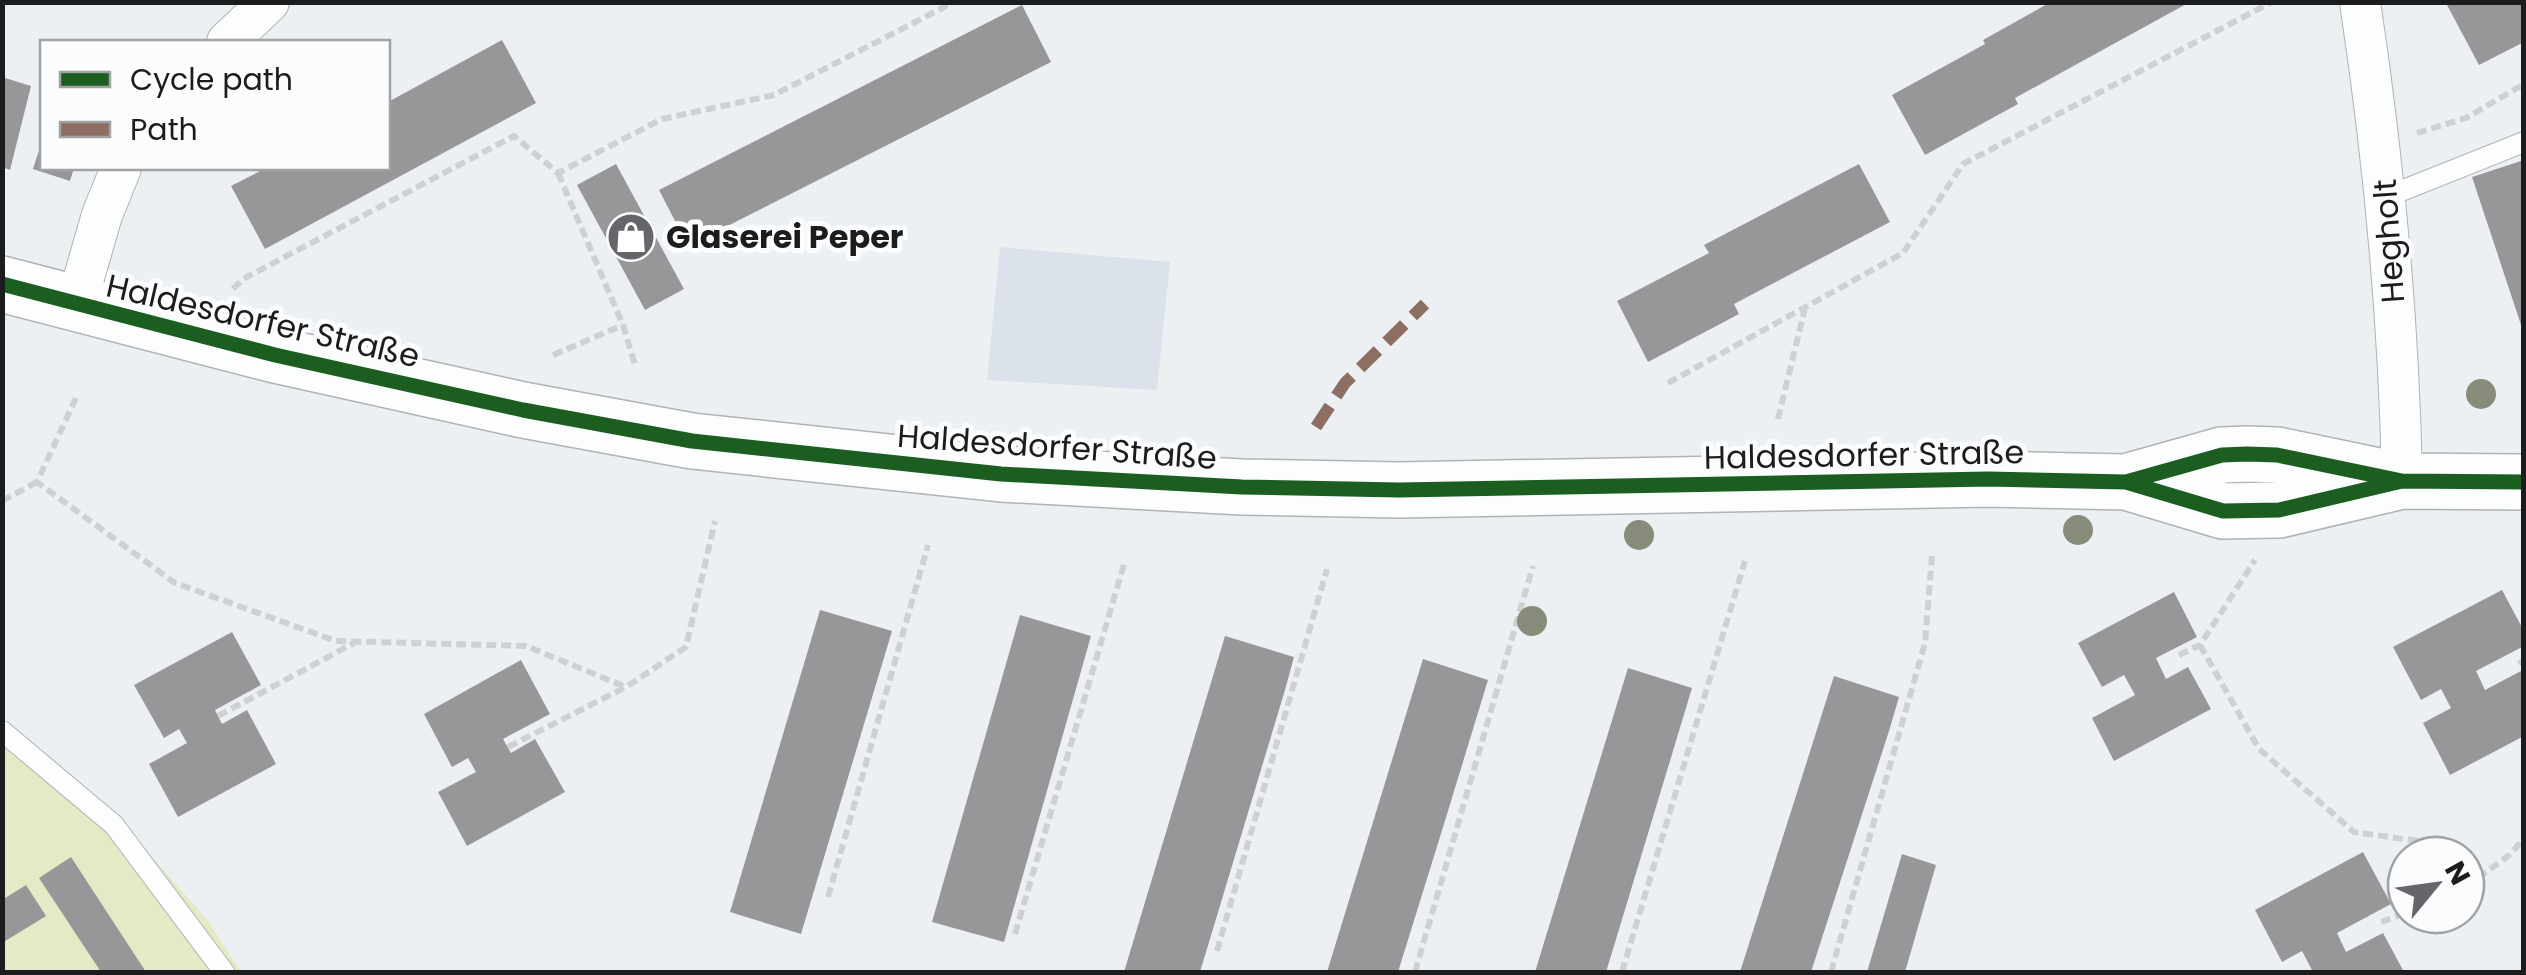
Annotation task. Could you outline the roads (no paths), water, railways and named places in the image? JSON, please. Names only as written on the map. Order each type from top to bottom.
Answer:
[{"type":"street","points":[[229,40],[270,2]]},
{"type":"street","name":"Hegholt","points":[[2360,2],[2386,196],[2402,482]]},
{"type":"street","points":[[76,305],[102,215],[120,170]]},
{"type":"street","name":"Haldesdorfer Straße","points":[[2,284],[275,355],[523,410],[692,442],[888,464],[1169,484],[1399,490],[1988,480],[2126,482],[2222,455],[2247,454],[2277,455],[2402,482],[2524,482]]},
{"type":"lane","points":[[2386,196],[2524,142]]},
{"type":"lane","points":[[2,731],[114,825],[224,972]]},
{"type":"place","name":"Glaserei Peper","points":[[631,237]]}]
